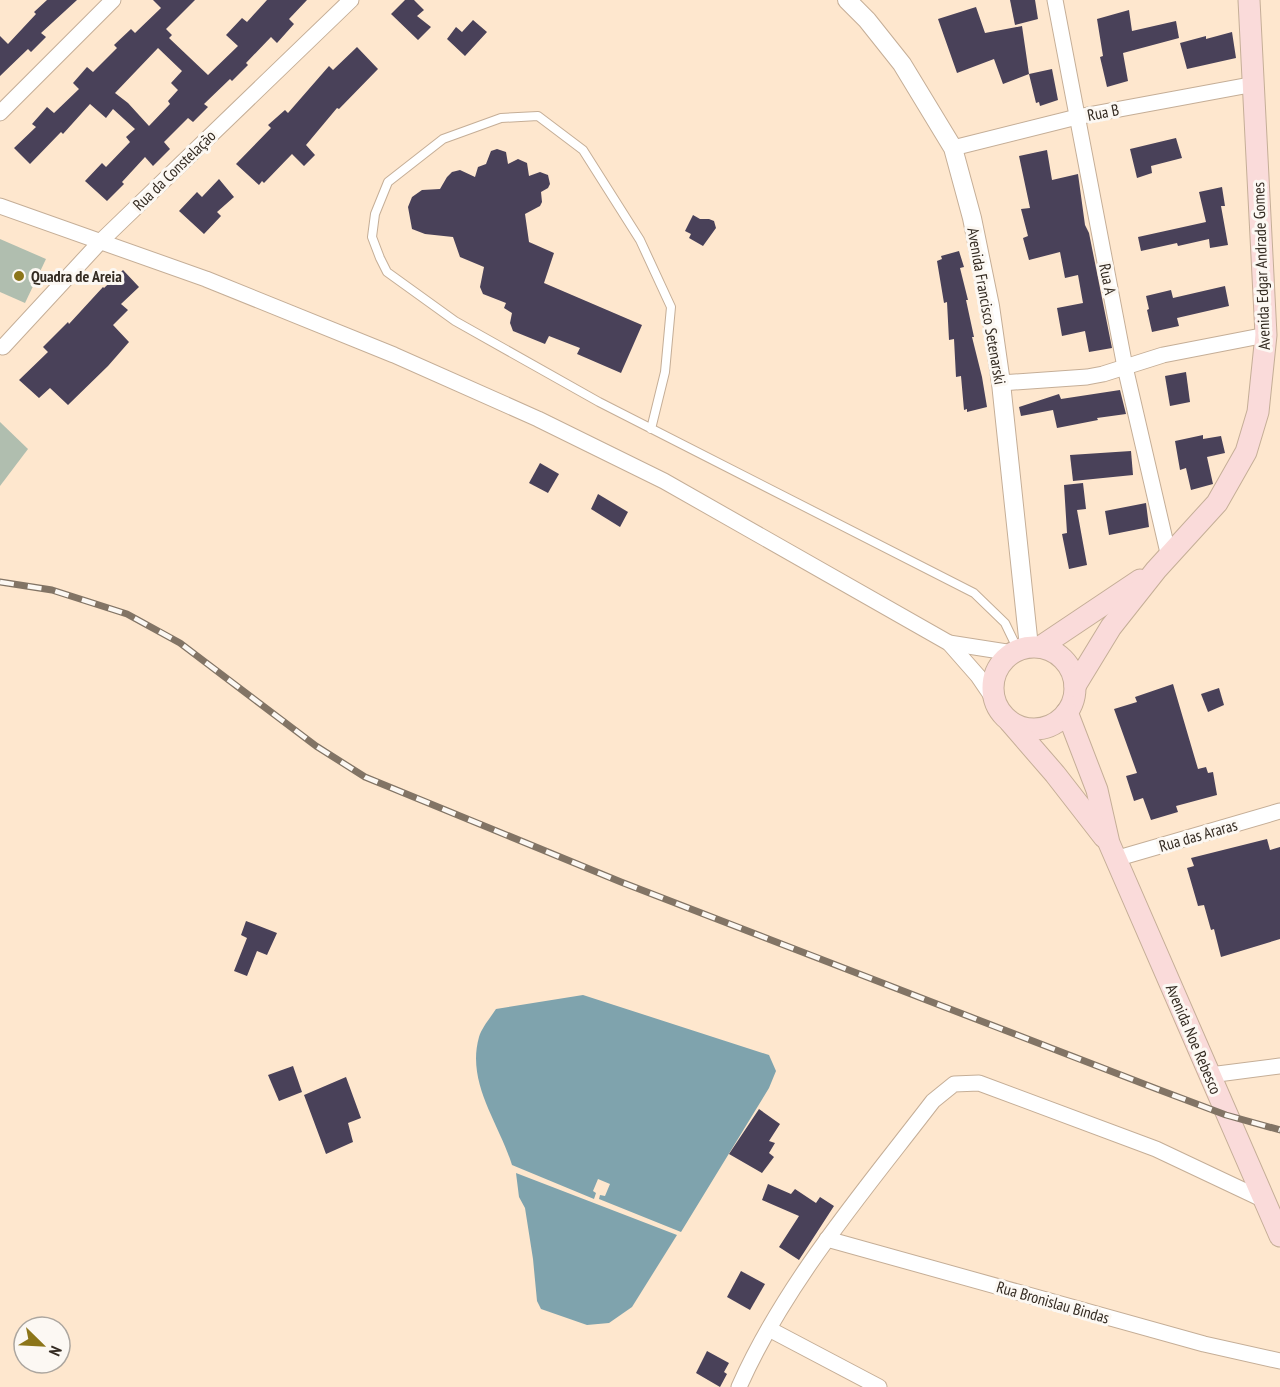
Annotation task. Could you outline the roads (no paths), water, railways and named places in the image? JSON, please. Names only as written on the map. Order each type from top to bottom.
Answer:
[{"type":"main road","name":"Avenida Edgar Andrade Gomes","points":[[1075,686],[1111,627],[1162,564],[1217,503],[1246,452],[1258,412],[1266,335],[1249,0]]},
{"type":"main road","name":"Avenida Edgar Andrade Gomes","points":[[1025,650],[1162,564]]},
{"type":"main road","points":[[1025,650],[1053,652],[1064,660],[1072,672],[1075,686],[1068,712],[1059,721],[1047,727],[1034,729],[1010,722],[995,701],[993,687],[996,674],[1003,662],[1025,650]]},
{"type":"main road","name":"Avenida Noe Rebesco","points":[[1068,712],[1097,790],[1112,851],[1280,1236]]},
{"type":"main road","name":"Avenida Noe Rebesco","points":[[1010,722],[1055,774],[1112,851]]},
{"type":"street","points":[[0,113],[113,0]]},
{"type":"street","name":"Rua da Constelação","points":[[3,346],[100,242],[351,0]]},
{"type":"street","name":"Avenida Francisco Setenarski","points":[[848,0],[902,64],[953,148],[972,218],[990,306],[1001,383],[1025,650]]},
{"type":"street","name":"Rua A","points":[[1055,0],[1162,564]]},
{"type":"street","name":"Rua B","points":[[953,148],[1077,117],[1255,84]]},
{"type":"street","points":[[0,206],[206,279],[394,355],[538,419],[664,481],[949,643],[978,676],[995,701]]},
{"type":"street","points":[[1001,383],[1087,377],[1164,355],[1266,335]]},
{"type":"street","points":[[949,643],[1025,650]]},
{"type":"street","name":"Rua das Araras","points":[[1112,851],[1280,811]]},
{"type":"street","points":[[1210,1075],[1280,1066]]},
{"type":"street","points":[[739,1387],[754,1354],[827,1239],[933,1101],[954,1084],[979,1083],[1156,1149],[1264,1200]]},
{"type":"street","name":"Rua Bronislau Bindas","points":[[827,1239],[1203,1344],[1280,1361]]},
{"type":"street","points":[[769,1329],[879,1387]]},
{"type":"lane","points":[[651,429],[665,372],[671,307],[640,240],[583,150],[538,116],[501,118],[443,139],[388,182],[375,214],[372,237],[387,272],[455,321],[599,402],[651,429],[974,593],[1005,623],[1025,650]]},
{"type":"water","points":[[583,995],[769,1055],[776,1071],[769,1088],[681,1232],[599,1199],[600,1195],[605,1196],[610,1184],[598,1179],[593,1191],[596,1193],[594,1199],[512,1165],[480,1087],[476,1054],[480,1033],[496,1009]]},
{"type":"water","points":[[516,1173],[677,1235],[632,1307],[609,1323],[587,1325],[541,1309],[537,1301],[525,1208],[519,1197]]},
{"type":"railway","points":[[0,582],[52,590],[127,614],[180,643],[316,746],[365,777],[621,882],[1157,1089],[1226,1115],[1280,1130]]},
{"type":"place","name":"Quadra de Areia","points":[[19,276]]}]
